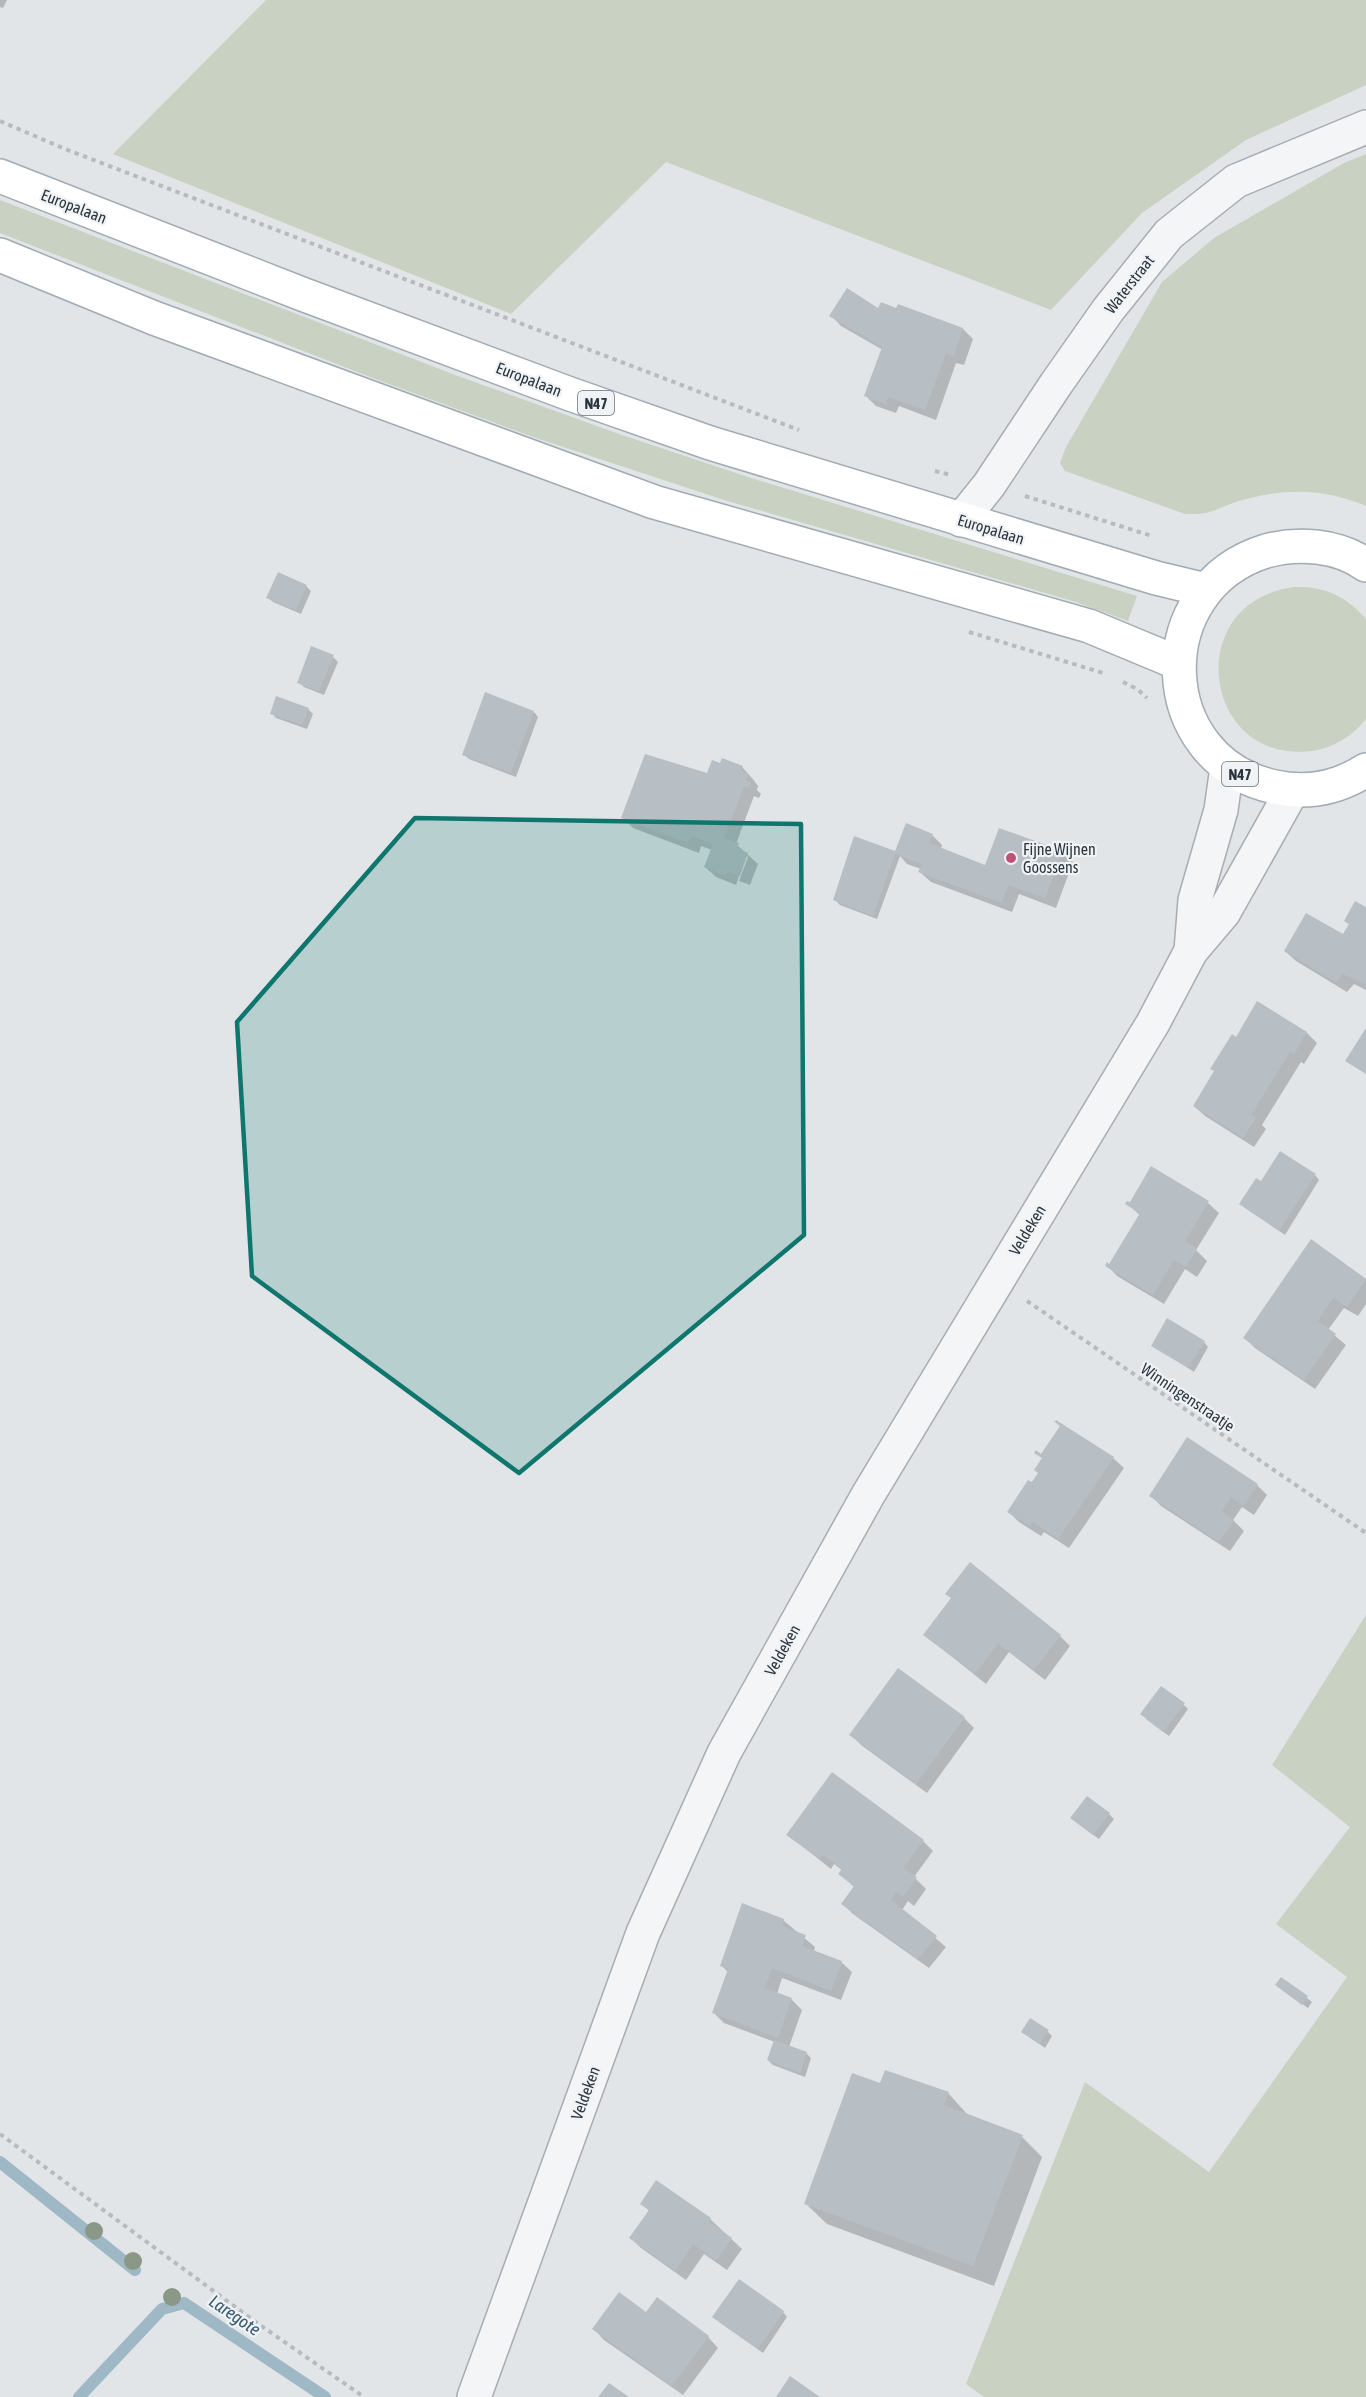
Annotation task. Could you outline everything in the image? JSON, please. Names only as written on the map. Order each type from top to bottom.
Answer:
[{"type":"main road","name":"Europalaan","points":[[0,176],[302,294],[570,394],[710,443],[1156,578],[1206,590]]},
{"type":"main road","points":[[0,255],[154,318],[654,502],[1089,626],[1178,663]]},
{"type":"main road","name":"N47","points":[[1366,565],[1334,550],[1306,545],[1278,548],[1251,556],[1227,570],[1206,590],[1192,612],[1182,637],[1178,663],[1181,695],[1192,725],[1209,751],[1227,767],[1262,784],[1292,791],[1317,790],[1352,780],[1366,770]]},
{"type":"street","name":"Waterstraat","points":[[961,520],[989,484],[1108,310],[1169,234],[1236,180],[1366,127]]},
{"type":"street","name":"Veldeken","points":[[1191,951],[1195,900],[1221,810],[1227,767]]},
{"type":"street","name":"Veldeken","points":[[474,2397],[643,1933],[724,1753],[868,1495],[1153,1023],[1191,951],[1224,912],[1292,791]]},
{"type":"path","points":[[0,121],[65,149],[805,432]]},
{"type":"path","points":[[934,470],[989,484],[1156,537]]},
{"type":"path","name":"Winningenstraatje","points":[[997,1281],[1366,1533]]},
{"type":"path","points":[[0,2134],[257,2324],[364,2397]]},
{"type":"highlighted area","points":[[415,818],[801,824],[804,1235],[519,1473],[252,1276],[237,1022]]},
{"type":"shaded area","points":[[266,0],[1366,0],[1366,85],[1246,140],[1142,213],[1051,310],[666,162],[511,314],[113,154]]},
{"type":"shaded area","points":[[1366,154],[1366,506],[1319,493],[1287,492],[1239,501],[1208,512],[1185,514],[1065,471],[1060,463],[1066,447],[1162,282],[1214,238],[1344,163]]},
{"type":"shaded area","points":[[0,200],[458,376],[619,434],[748,477],[1137,596],[1128,621],[1076,602],[724,500],[536,438],[370,377],[0,233]]},
{"type":"shaded area","points":[[1295,587],[1315,588],[1334,594],[1351,604],[1366,619],[1366,719],[1342,740],[1312,751],[1275,749],[1246,733],[1228,709],[1219,679],[1221,648],[1234,620],[1258,598]]},
{"type":"shaded area","points":[[1366,1615],[1366,2397],[984,2397],[966,2384],[1085,2082],[1209,2172],[1347,1977],[1276,1924],[1350,1827],[1272,1765]]},
{"type":"building","points":[[847,288],[878,308],[881,302],[896,308],[898,304],[963,328],[954,356],[946,353],[925,410],[888,397],[886,404],[864,396],[882,347],[829,316]]},
{"type":"building","points":[[278,572],[307,585],[296,610],[266,598]]},
{"type":"building","points":[[311,646],[334,655],[319,691],[297,683]]},
{"type":"building","points":[[485,692],[534,711],[511,773],[462,755]]},
{"type":"building","points":[[276,696],[309,708],[302,725],[270,714]]},
{"type":"building","points":[[645,754],[707,773],[712,760],[720,763],[722,758],[743,766],[741,771],[748,774],[746,780],[751,782],[749,788],[744,786],[724,838],[739,843],[737,848],[748,853],[740,876],[728,871],[726,876],[704,867],[713,844],[691,836],[688,843],[621,818]]},
{"type":"building","points":[[906,823],[933,834],[929,843],[985,865],[999,828],[1063,851],[1045,898],[1008,885],[1002,903],[918,872],[922,864],[895,854],[873,916],[833,900],[854,836],[895,851]]},
{"type":"building","points":[[1355,901],[1366,907],[1366,985],[1343,974],[1336,982],[1284,951],[1306,913],[1343,934],[1349,924],[1344,921]]},
{"type":"building","points":[[1257,1001],[1307,1032],[1294,1054],[1290,1052],[1251,1115],[1256,1118],[1243,1138],[1193,1106],[1214,1071],[1210,1069],[1232,1034],[1236,1037]]},
{"type":"building","points":[[1366,1028],[1366,1074],[1345,1061]]},
{"type":"building","points":[[1280,1151],[1316,1174],[1279,1231],[1239,1204],[1256,1178],[1261,1181]]},
{"type":"building","points":[[1151,1166],[1209,1201],[1185,1241],[1197,1249],[1186,1267],[1174,1260],[1153,1295],[1105,1266],[1107,1262],[1109,1264],[1140,1213],[1125,1204],[1127,1201],[1130,1202]]},
{"type":"building","points":[[1311,1239],[1366,1279],[1347,1307],[1333,1298],[1318,1321],[1336,1334],[1304,1380],[1243,1338]]},
{"type":"building","points":[[1167,1318],[1205,1341],[1188,1368],[1151,1346]]},
{"type":"building","points":[[1056,1420],[1114,1457],[1058,1539],[1033,1522],[1030,1526],[1007,1512],[1028,1480],[1032,1482],[1038,1473],[1034,1470],[1042,1458],[1034,1453],[1036,1450],[1041,1454],[1060,1426],[1055,1422]]},
{"type":"building","points":[[1187,1437],[1258,1484],[1243,1506],[1231,1497],[1222,1511],[1234,1520],[1219,1542],[1149,1496]]},
{"type":"building","points":[[970,1562],[1061,1635],[1034,1670],[998,1643],[975,1674],[923,1635],[951,1598],[945,1594]]},
{"type":"building","points":[[898,1668],[965,1717],[916,1784],[849,1735]]},
{"type":"building","points":[[1161,1686],[1185,1703],[1163,1732],[1140,1714]]},
{"type":"building","points":[[832,1772],[924,1840],[903,1868],[917,1877],[903,1897],[897,1892],[891,1900],[937,1936],[918,1959],[841,1904],[854,1886],[838,1874],[842,1869],[823,1855],[820,1859],[786,1835]]},
{"type":"building","points":[[1087,1796],[1110,1813],[1093,1835],[1070,1818]]},
{"type":"building","points":[[742,1903],[784,1919],[782,1926],[806,1935],[802,1946],[842,1961],[831,1991],[772,1968],[765,1988],[792,1998],[778,2038],[712,2013],[728,1969],[720,1966]]},
{"type":"building","points":[[1281,1977],[1308,1996],[1302,2005],[1275,1985]]},
{"type":"building","points":[[1030,2018],[1049,2030],[1039,2044],[1021,2032]]},
{"type":"building","points":[[774,2040],[807,2052],[800,2073],[767,2060]]},
{"type":"building","points":[[885,2070],[949,2092],[944,2105],[1023,2135],[973,2266],[804,2204],[852,2073],[880,2083]]},
{"type":"building","points":[[656,2180],[711,2218],[709,2222],[732,2238],[716,2261],[693,2244],[675,2271],[629,2238],[649,2210],[640,2204]]},
{"type":"building","points":[[739,2279],[784,2311],[758,2349],[712,2317]]},
{"type":"building","points":[[619,2292],[646,2312],[657,2297],[709,2336],[672,2386],[592,2329]]},
{"type":"building","points":[[790,2376],[820,2397],[776,2397]]},
{"type":"building","points":[[609,2383],[629,2397],[598,2397]]},
{"type":"waterway","points":[[0,2162],[135,2270]]},
{"type":"waterway","name":"Laregote","points":[[79,2397],[162,2309],[184,2303],[325,2397]]},
{"type":"place","name":"Fijne Wijnen Goossens","points":[[1011,858]]}]
